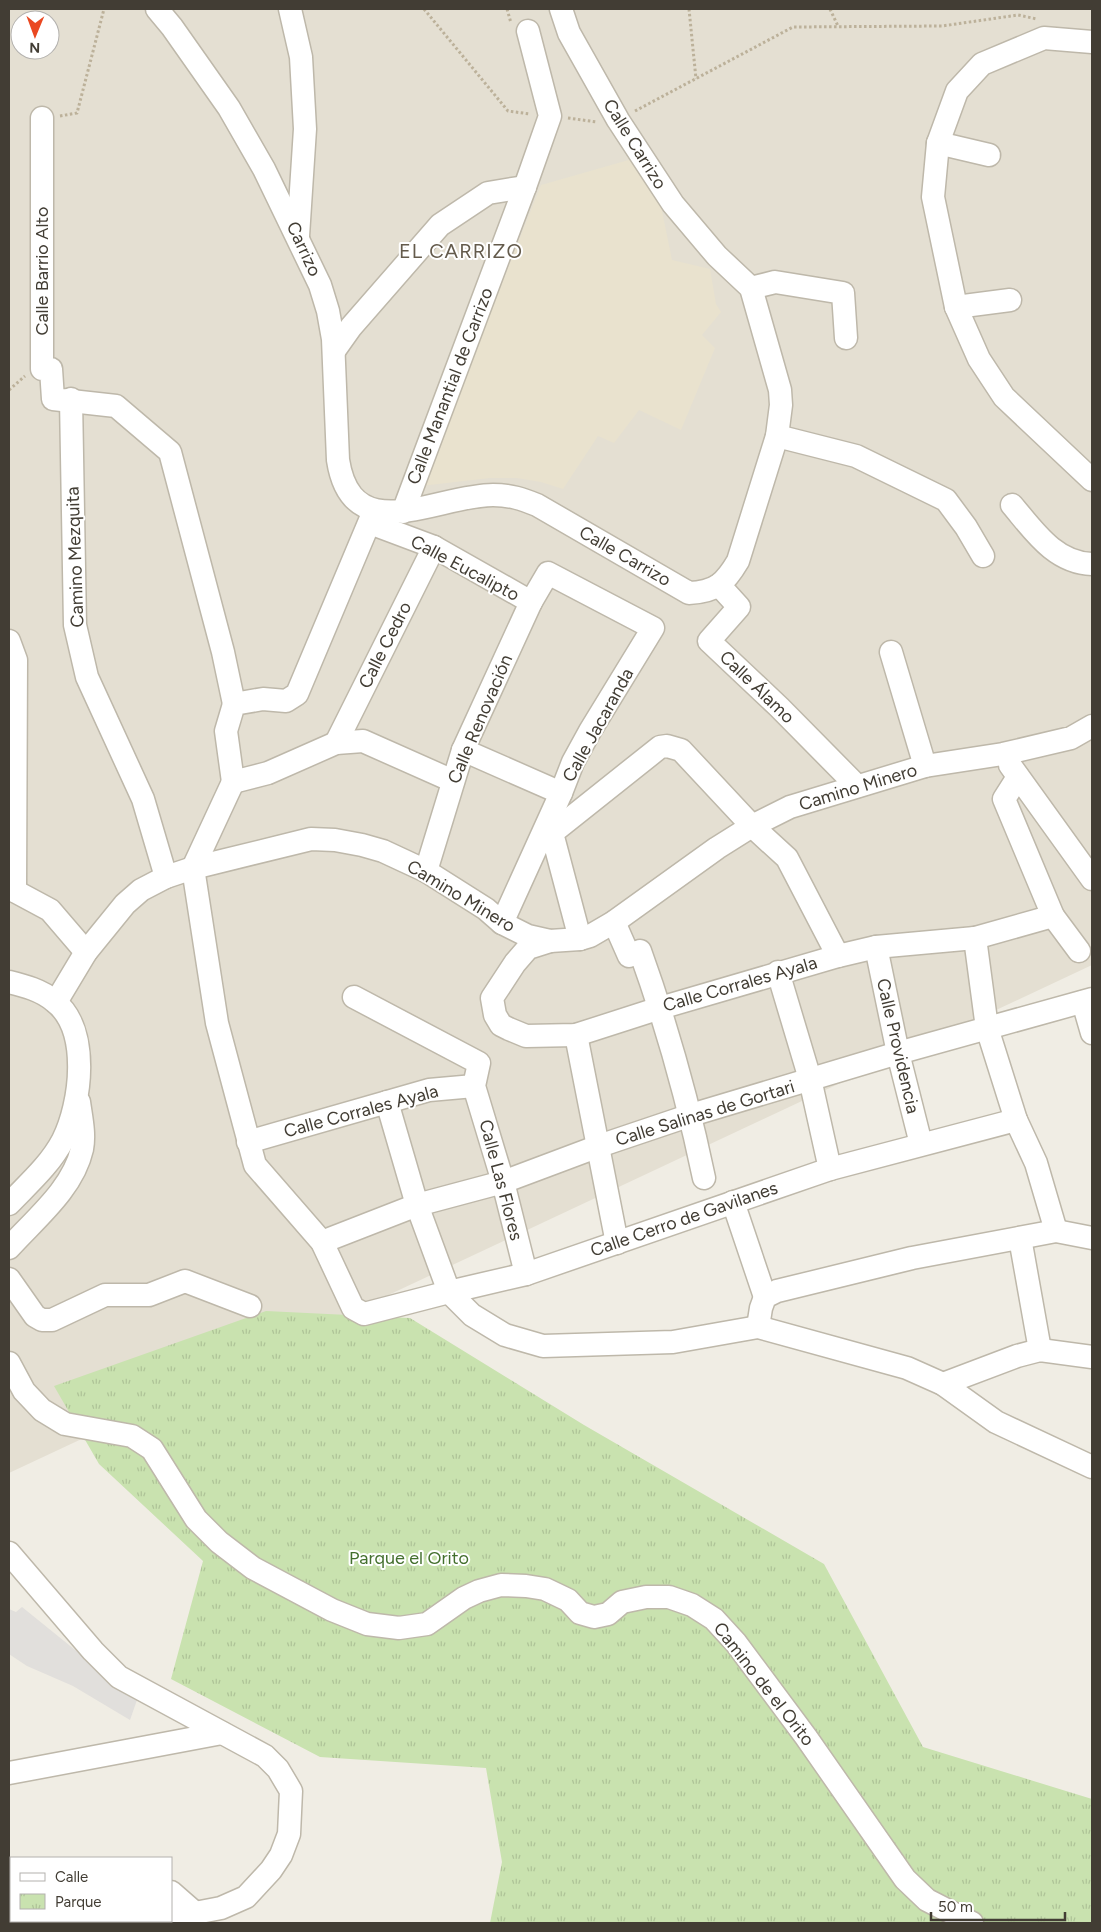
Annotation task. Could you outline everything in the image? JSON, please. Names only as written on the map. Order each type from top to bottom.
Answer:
[{"type":"street","name":"Carrizo","points":[[157,9],[172,27],[229,108],[264,169],[320,285],[328,311],[334,351],[338,460],[341,478],[345,487],[372,517]]},
{"type":"street","points":[[290,9],[301,57],[305,129],[298,237]]},
{"type":"street","name":"Calle Carrizo","points":[[560,9],[569,33],[618,120],[673,204],[717,256],[751,288]]},
{"type":"street","points":[[520,28],[550,116]]},
{"type":"street","points":[[1088,471],[1004,397],[979,359],[956,307],[932,197],[938,143],[957,91],[982,64],[1044,38],[1092,42]]},
{"type":"street","name":"Calle Manantial de Carrizo","points":[[403,512],[550,116]]},
{"type":"street","name":"Calle Barrio Alto","points":[[42,118],[42,369],[51,369],[54,398],[71,399]]},
{"type":"street","points":[[938,143],[989,155]]},
{"type":"street","points":[[334,351],[351,327],[440,224],[488,193],[525,187]]},
{"type":"street","points":[[720,585],[728,578],[738,561],[777,436],[781,405],[780,390],[751,288],[775,282],[843,293],[846,338]]},
{"type":"street","points":[[956,307],[1010,300]]},
{"type":"street","points":[[71,399],[116,406],[170,452],[223,652],[234,704],[226,731],[233,782],[193,868],[217,1023],[255,1165],[322,1242]]},
{"type":"street","name":"Camino Mezquita","points":[[71,399],[75,625],[86,677],[143,799],[166,877]]},
{"type":"street","points":[[777,436],[856,456],[946,500],[966,527],[983,556]]},
{"type":"street","name":"Calle Carrizo","points":[[372,517],[473,496],[516,496],[537,506],[689,593],[702,592],[720,585]]},
{"type":"street","points":[[1012,505],[1052,551],[1080,564],[1092,564]]},
{"type":"street","points":[[234,704],[263,699],[286,701],[298,694],[372,517]]},
{"type":"street","name":"Calle Eucalipto","points":[[372,517],[434,547],[531,602]]},
{"type":"street","name":"Calle Cedro","points":[[336,743],[434,547]]},
{"type":"street","name":"Calle Renovación","points":[[426,871],[464,750],[531,602],[548,573],[652,628]]},
{"type":"street","name":"Calle Álamo","points":[[720,585],[739,607],[709,641],[779,707],[857,786]]},
{"type":"street","name":"Calle Jacaranda","points":[[502,923],[561,793],[573,762],[652,628]]},
{"type":"street","points":[[9,641],[16,660],[12,889],[50,910],[86,952]]},
{"type":"street","points":[[891,652],[925,766]]},
{"type":"street","name":"Camino Minero","points":[[56,1002],[86,952],[125,904],[141,890],[166,877],[193,868],[311,839],[362,844],[383,851],[426,871],[486,909],[502,923],[528,936],[550,941],[580,939],[590,936],[614,922],[717,848],[752,826],[790,808],[925,766],[1003,754],[1072,738],[1092,726]]},
{"type":"street","points":[[233,782],[268,773],[336,743],[363,741],[453,781]]},
{"type":"street","name":"Calle Jacaranda","points":[[580,939],[552,833],[660,746],[680,750],[752,826]]},
{"type":"street","points":[[464,750],[561,793]]},
{"type":"street","points":[[1003,754],[1092,878]]},
{"type":"street","points":[[1018,777],[1004,798],[1053,916],[1079,951]]},
{"type":"street","points":[[752,826],[787,858],[838,956]]},
{"type":"street","name":"Calle Corrales Ayala","points":[[550,941],[528,948],[515,962],[492,998],[495,1015],[501,1025],[526,1036],[576,1035],[778,972],[838,956],[876,947],[975,938],[1053,916]]},
{"type":"street","points":[[614,922],[629,956],[640,951],[660,1008],[691,1115],[704,1178]]},
{"type":"street","points":[[975,938],[987,1028],[1016,1120],[1036,1163],[1056,1231]]},
{"type":"street","name":"Calle Providencia","points":[[876,947],[898,1053],[921,1144]]},
{"type":"street","points":[[778,972],[810,1080],[830,1168]]},
{"type":"street","points":[[9,982],[39,991],[56,1002],[70,1019],[77,1042],[79,1067],[72,1115],[63,1140],[51,1159],[9,1204]]},
{"type":"street","points":[[354,997],[479,1063],[474,1086]]},
{"type":"street","points":[[1088,1001],[1092,1033]]},
{"type":"street","name":"Calle Salinas de Gortari","points":[[322,1242],[417,1205],[503,1182],[599,1146],[691,1115],[898,1053],[1088,1001]]},
{"type":"street","points":[[576,1035],[617,1243]]},
{"type":"street","name":"Calle Corrales Ayala","points":[[248,1142],[429,1090],[474,1086]]},
{"type":"street","name":"Calle Las Flores","points":[[474,1086],[503,1182],[526,1274]]},
{"type":"street","points":[[9,1263],[15,1241],[59,1194],[71,1176],[82,1148],[82,1126],[77,1090]]},
{"type":"street","points":[[387,1102],[417,1205],[449,1292],[472,1315],[504,1334],[543,1346],[673,1342],[758,1327],[907,1368],[943,1384],[996,1422],[1092,1467]]},
{"type":"street","name":"Calle Cerro de Gavilanes","points":[[322,1242],[353,1308],[364,1314],[526,1274],[830,1168],[1016,1120]]},
{"type":"street","points":[[733,1202],[766,1297]]},
{"type":"street","points":[[758,1327],[761,1308],[766,1297],[777,1292],[912,1258],[1056,1231],[1092,1238]]},
{"type":"street","points":[[1020,1238],[1040,1350]]},
{"type":"street","points":[[9,1279],[35,1316],[42,1320],[52,1320],[105,1295],[149,1295],[185,1282],[250,1306]]},
{"type":"street","points":[[943,1384],[1018,1356],[1040,1350],[1092,1357]]},
{"type":"street","name":"Camino de el Orito","points":[[9,1363],[24,1391],[42,1410],[66,1424],[132,1436],[152,1449],[196,1519],[219,1542],[253,1568],[332,1610],[366,1624],[399,1628],[428,1624],[464,1598],[479,1591],[501,1585],[545,1589],[568,1600],[580,1613],[594,1616],[608,1614],[622,1602],[646,1597],[668,1597],[692,1605],[714,1619],[736,1643],[806,1737],[905,1879],[927,1900],[972,1923]]},
{"type":"street","points":[[9,1553],[93,1651],[120,1677],[265,1756],[278,1769],[291,1791],[289,1834],[281,1855],[271,1870],[246,1897],[221,1908],[195,1913],[172,1912]]},
{"type":"street","points":[[9,1773],[222,1733]]},
{"type":"street","points":[[172,1893],[195,1913]]},
{"type":"path","points":[[42,118],[77,113],[104,9]]},
{"type":"path","points":[[424,9],[508,111],[608,123],[618,120],[793,27],[942,26],[1018,15],[1014,9]]},
{"type":"path","points":[[507,9],[520,28]]},
{"type":"path","points":[[689,9],[696,79]]},
{"type":"path","points":[[830,9],[838,26]]},
{"type":"shaded area","points":[[9,9],[1092,9],[1092,965],[9,1473]]},
{"type":"shaded area","points":[[632,159],[661,206],[672,260],[710,269],[716,304],[721,312],[702,335],[715,348],[681,430],[639,410],[614,443],[598,436],[563,489],[541,482],[517,478],[490,478],[421,486],[541,185]]},
{"type":"shaded area","points":[[22,1607],[137,1700],[130,1720],[73,1686],[27,1666],[9,1654],[9,1609],[16,1612]]},
{"type":"green space","name":"Parque el Orito","points":[[266,1311],[410,1318],[584,1425],[824,1564],[923,1747],[1092,1799],[1092,1923],[490,1923],[502,1862],[486,1768],[320,1757],[171,1679],[203,1561],[99,1464],[54,1386]]},
{"type":"district","name":"EL CARRIZO","points":[[461,251]]}]
